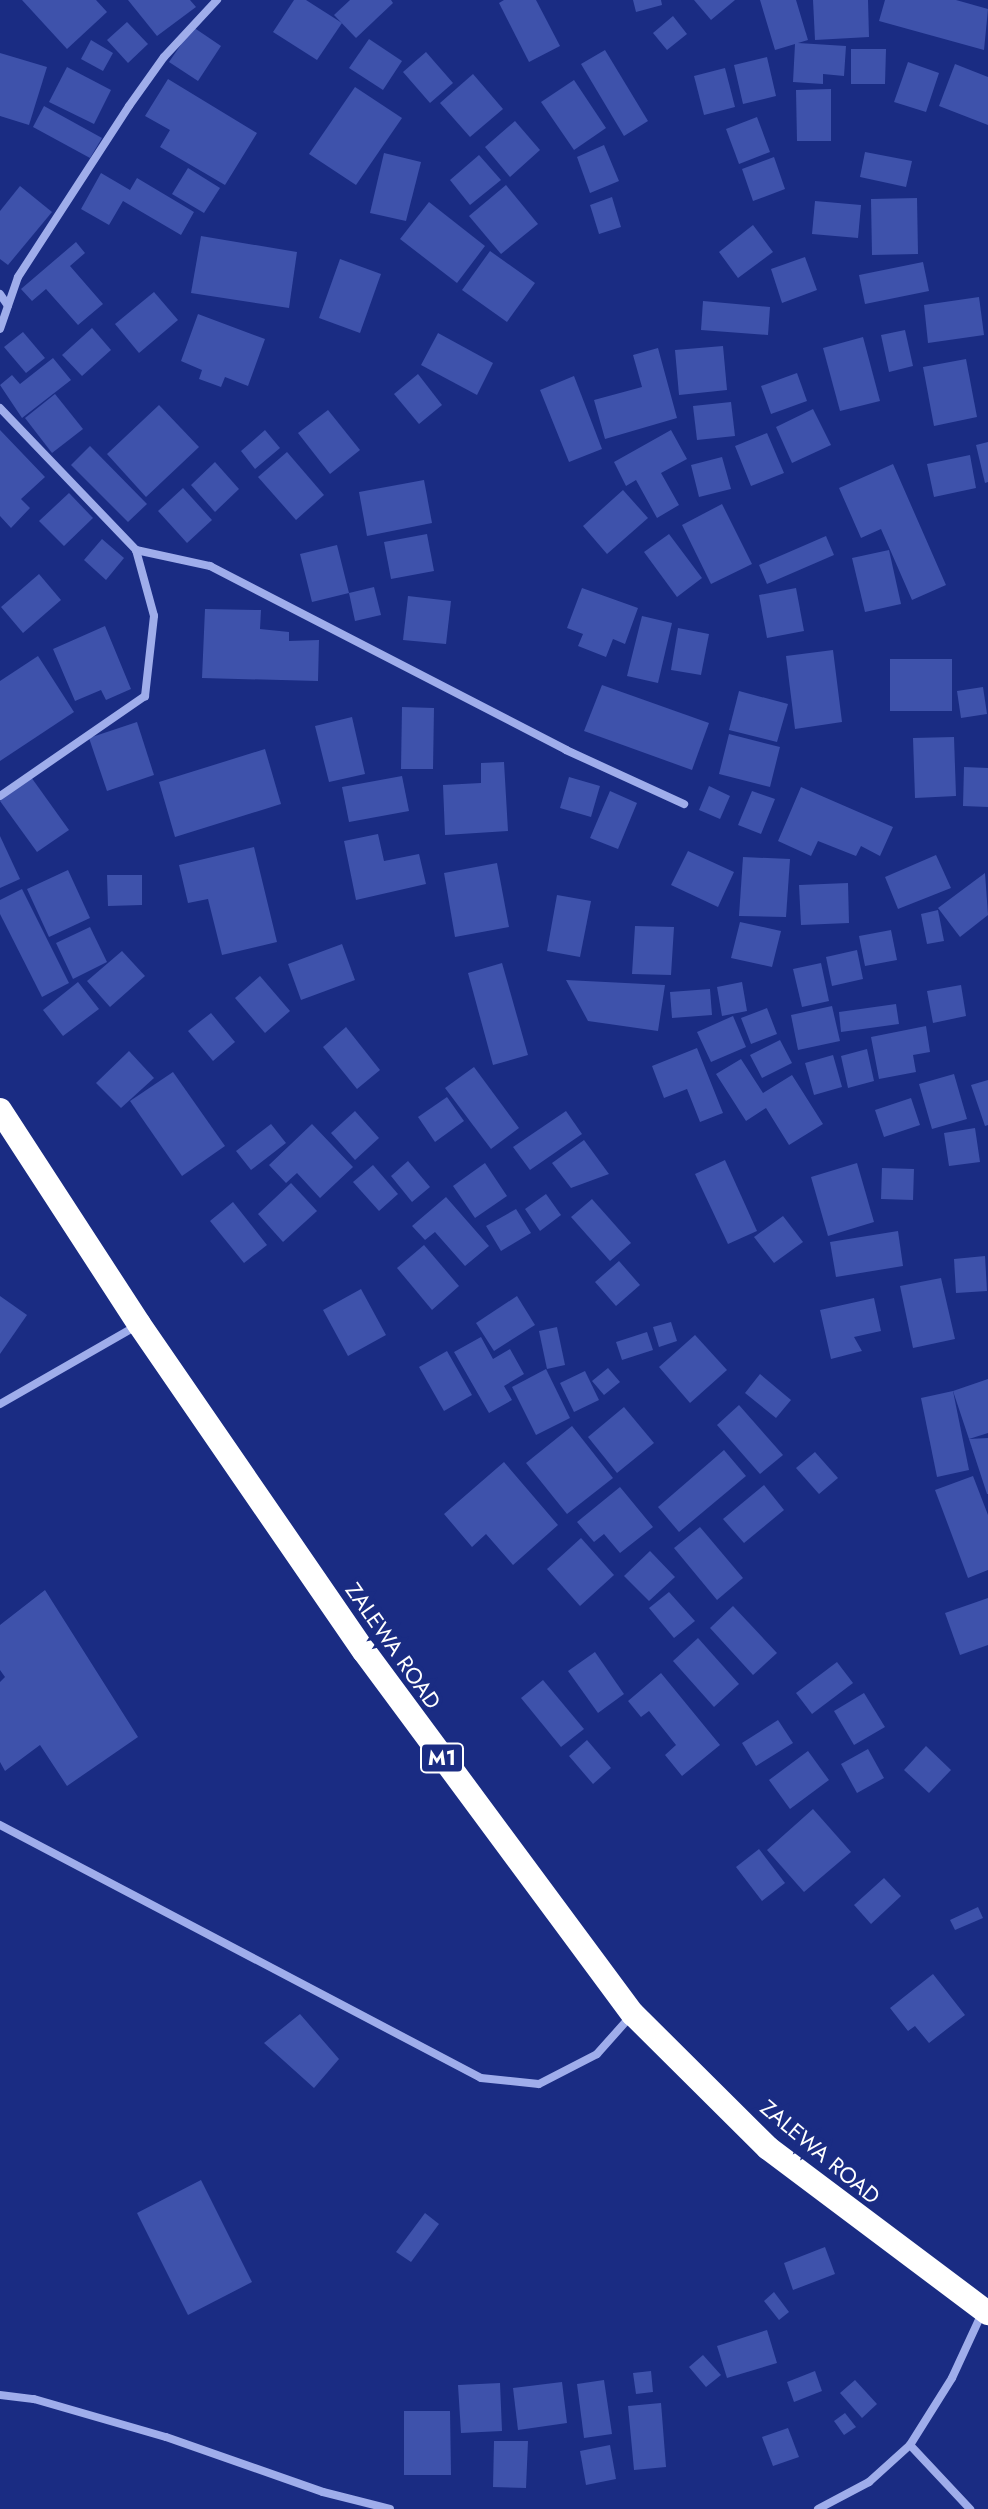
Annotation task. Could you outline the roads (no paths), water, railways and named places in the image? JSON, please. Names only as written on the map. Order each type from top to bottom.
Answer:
[{"type":"highway","name":"ZALEWA ROAD","points":[[0,1110],[139,1324],[364,1651],[633,2014],[768,2148],[986,2312]]},
{"type":"street","points":[[0,329],[27,263],[152,71],[217,0]]},
{"type":"street","points":[[0,294],[8,306]]},
{"type":"street","points":[[0,408],[136,550],[154,616],[145,696],[0,796]]},
{"type":"street","points":[[136,550],[210,566],[566,750],[684,804]]},
{"type":"street","points":[[0,1404],[139,1324]]},
{"type":"street","points":[[0,1825],[481,2078],[539,2084],[597,2054],[633,2014]]},
{"type":"street","points":[[818,2509],[869,2482],[910,2445],[952,2378],[986,2312]]},
{"type":"street","points":[[0,2395],[34,2399],[166,2437],[323,2492],[390,2509]]},
{"type":"street","points":[[910,2445],[970,2509]]}]
